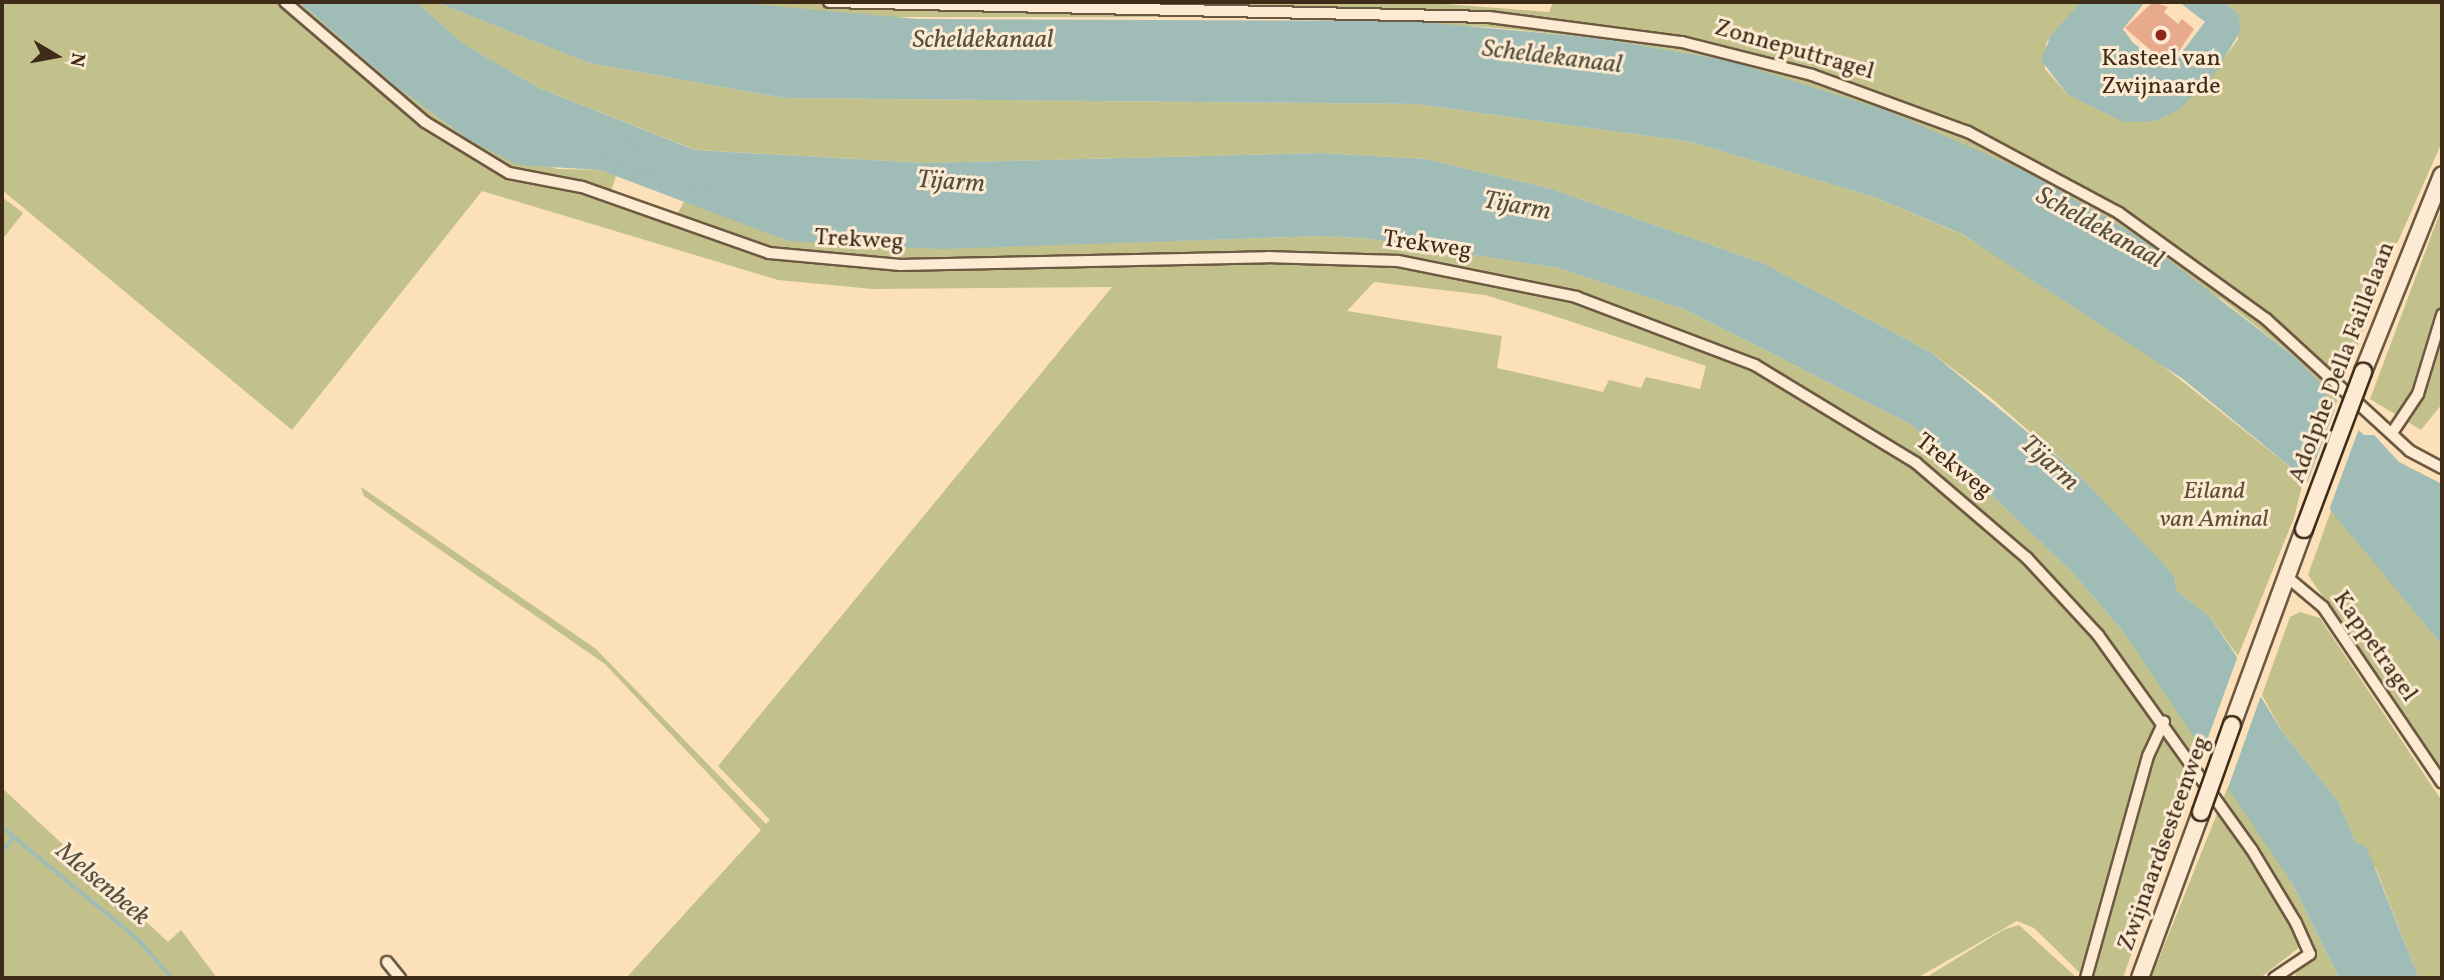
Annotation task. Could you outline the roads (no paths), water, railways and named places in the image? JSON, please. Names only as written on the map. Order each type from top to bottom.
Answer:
[{"type":"main road","name":"Adolphe Della Faillelaan","points":[[2232,725],[2362,372],[2442,176]]},
{"type":"main road","name":"Zwijnaardsesteenweg","points":[[2140,978],[2232,725]]},
{"type":"street","name":"Trekweg","points":[[285,2],[425,122],[503,169],[533,181],[582,187],[769,253],[901,265],[1281,257],[1398,261],[1550,289],[1676,330],[1812,396],[1955,494],[2060,592],[2164,722],[2252,850],[2310,954],[2274,978]]},
{"type":"street","name":"Zonneputtragel","points":[[829,2],[1446,14],[1602,29],[1746,56],[1927,115],[2088,195],[2258,312],[2392,433],[2442,468]]},
{"type":"street","points":[[2392,433],[2418,394],[2442,315]]},
{"type":"street","name":"Kappetragel","points":[[2287,577],[2323,607],[2442,783]]},
{"type":"street","points":[[2086,978],[2148,756],[2164,722]]},
{"type":"street","points":[[387,962],[400,978]]},
{"type":"water","points":[[299,2],[417,2],[461,42],[539,88],[695,150],[925,163],[1323,153],[1426,159],[1552,189],[1763,263],[1932,353],[2077,473],[2158,558],[2174,576],[2177,591],[2209,616],[2283,733],[2338,801],[2356,843],[2366,846],[2419,978],[2339,978],[2292,883],[2125,634],[2074,574],[1978,482],[1910,424],[1686,310],[1558,268],[1370,239],[1324,236],[942,249],[788,241],[600,170],[518,165],[469,140],[398,88]]},
{"type":"water","name":"Scheldekanaal","points":[[436,2],[730,2],[918,19],[1410,21],[1597,38],[1727,60],[1888,111],[2031,174],[2137,236],[2295,357],[2326,389],[2326,402],[2364,435],[2374,435],[2399,462],[2442,484],[2442,645],[2304,478],[2183,379],[1962,234],[1874,197],[1691,142],[1416,104],[784,98],[589,63]]},
{"type":"water","points":[[2081,2],[2145,2],[2123,29],[2133,43],[2169,69],[2205,22],[2179,2],[2223,2],[2238,13],[2241,30],[2216,72],[2180,109],[2155,121],[2124,122],[2067,94],[2041,60],[2051,35]]},
{"type":"waterway","name":"Tijarm","points":[[603,147],[701,176]]},
{"type":"waterway","name":"Melsenbeek","points":[[2,827],[139,940],[172,978]]},
{"type":"waterway","points":[[2,851],[13,838]]},
{"type":"place","name":"Kasteel van Zwijnaarde","points":[[2161,35]]},
{"type":"park label","name":"Eiland van Aminal","points":[[2214,507]]}]
